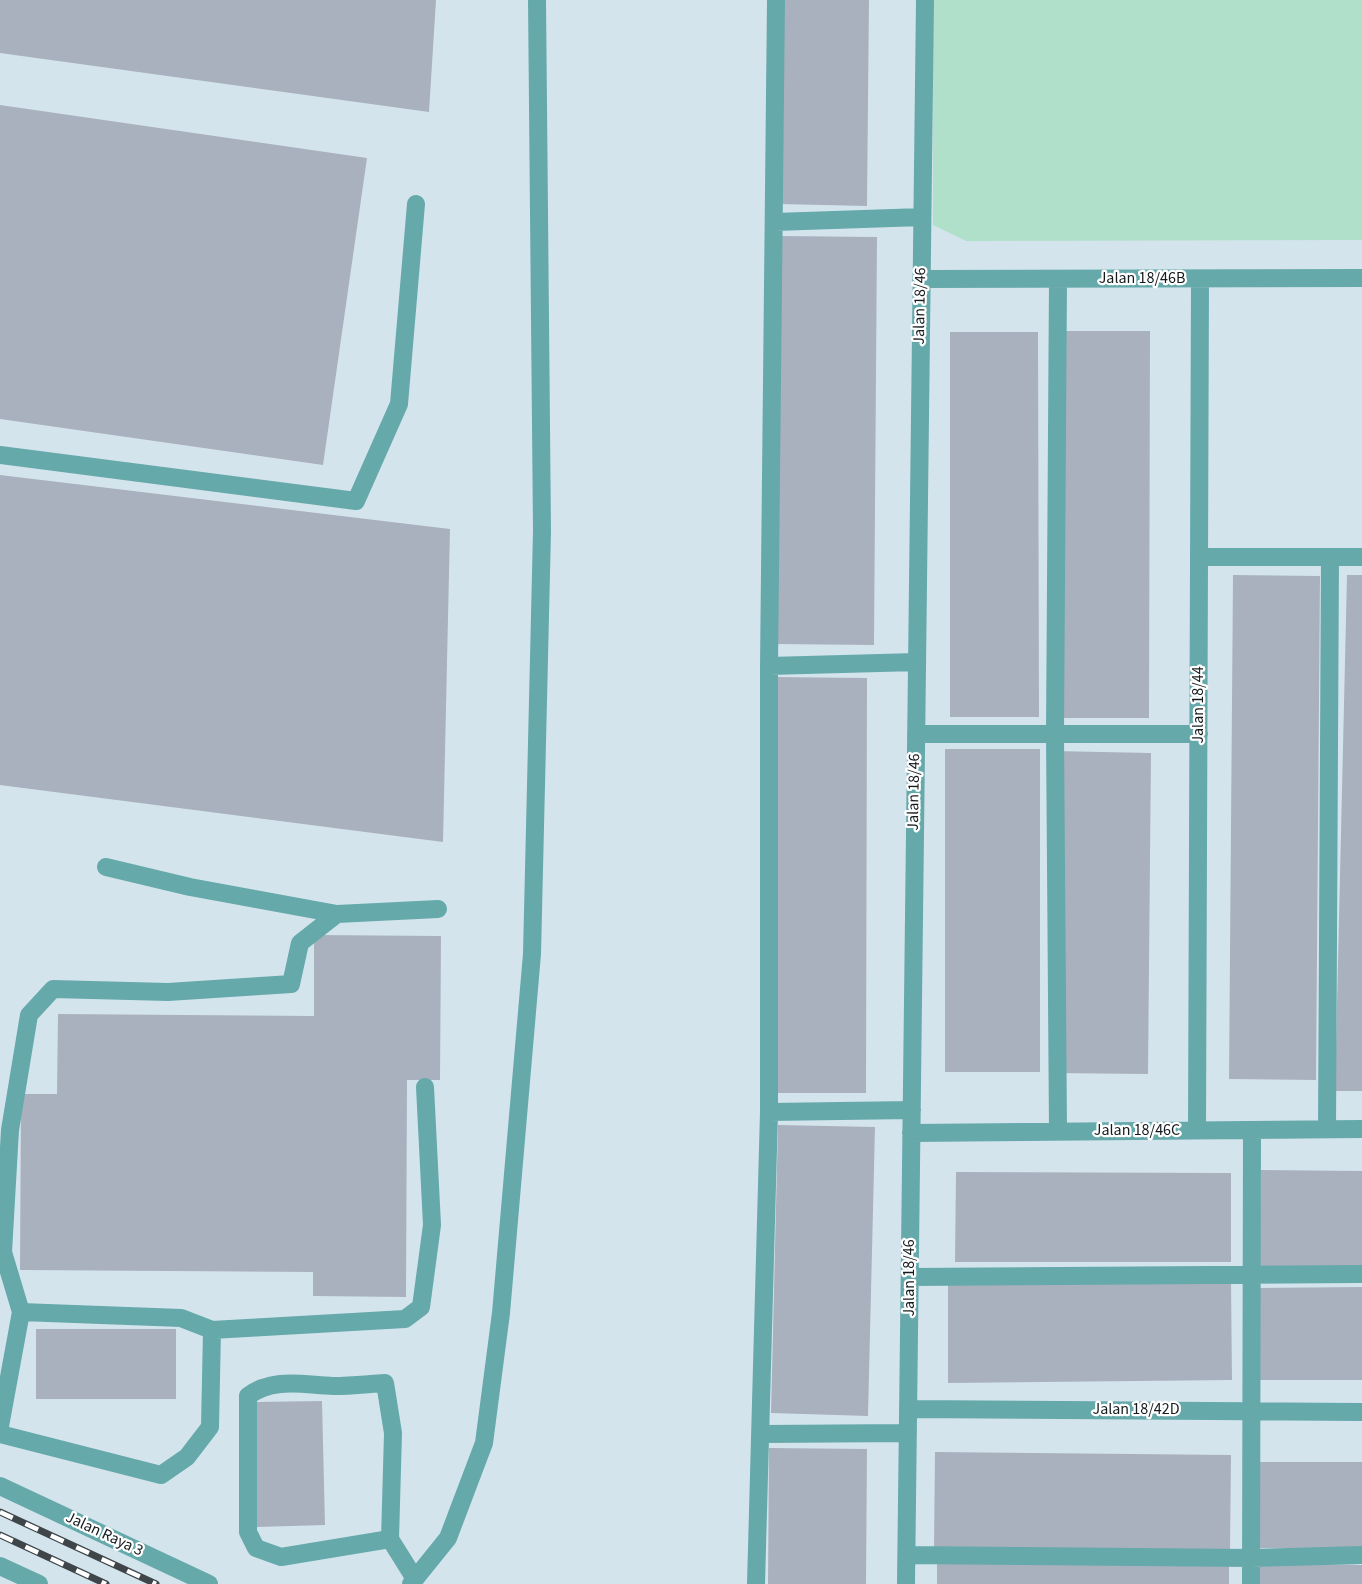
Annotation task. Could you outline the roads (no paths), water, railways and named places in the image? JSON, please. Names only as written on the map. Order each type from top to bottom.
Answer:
[{"type":"street","points":[[390,1539],[281,1557],[256,1548],[248,1532],[248,1396],[258,1388],[285,1383],[334,1386],[385,1383],[393,1433],[390,1539],[413,1582],[448,1538],[484,1443],[501,1313],[532,954],[542,531],[537,0]]},
{"type":"street","points":[[756,1584],[762,1434],[769,1112],[769,666],[776,0]]},
{"type":"street","name":"Jalan 18/46","points":[[906,1584],[910,1409],[911,1133],[925,0]]},
{"type":"street","points":[[0,455],[356,501],[399,404],[416,204]]},
{"type":"street","points":[[775,222],[922,217]]},
{"type":"street","name":"Jalan 18/46B","points":[[921,279],[1362,278]]},
{"type":"street","points":[[1058,279],[1055,734],[1058,1131]]},
{"type":"street","name":"Jalan 18/44","points":[[1197,1130],[1200,279]]},
{"type":"street","points":[[1199,556],[1362,557]]},
{"type":"street","points":[[1328,1129],[1329,557]]},
{"type":"street","points":[[769,666],[917,662]]},
{"type":"street","points":[[916,734],[1199,734]]},
{"type":"street","points":[[106,867],[190,887],[337,914],[438,909]]},
{"type":"street","points":[[0,1426],[21,1312],[3,1252],[10,1130],[29,1015],[52,989],[168,992],[291,984],[300,943],[337,914]]},
{"type":"street","points":[[21,1312],[181,1318],[212,1330],[405,1319],[421,1307],[432,1225],[425,1088]]},
{"type":"street","points":[[769,1112],[912,1110]]},
{"type":"street","name":"Jalan 18/46C","points":[[911,1133],[1362,1129]]},
{"type":"street","points":[[1251,1584],[1252,1130]]},
{"type":"street","points":[[910,1277],[1362,1274]]},
{"type":"street","points":[[0,1434],[161,1475],[186,1457],[210,1427],[212,1330]]},
{"type":"street","name":"Jalan 18/42D","points":[[910,1409],[1362,1412]]},
{"type":"street","points":[[762,1434],[908,1432]]},
{"type":"street","name":"Jalan Raya 3","points":[[0,1486],[209,1584]]},
{"type":"street","points":[[907,1555],[1251,1558],[1362,1555]]},
{"type":"street","points":[[0,1566],[39,1584]]},
{"type":"railway","points":[[0,1512],[156,1584]]},
{"type":"railway","points":[[0,1535],[106,1584]]}]
